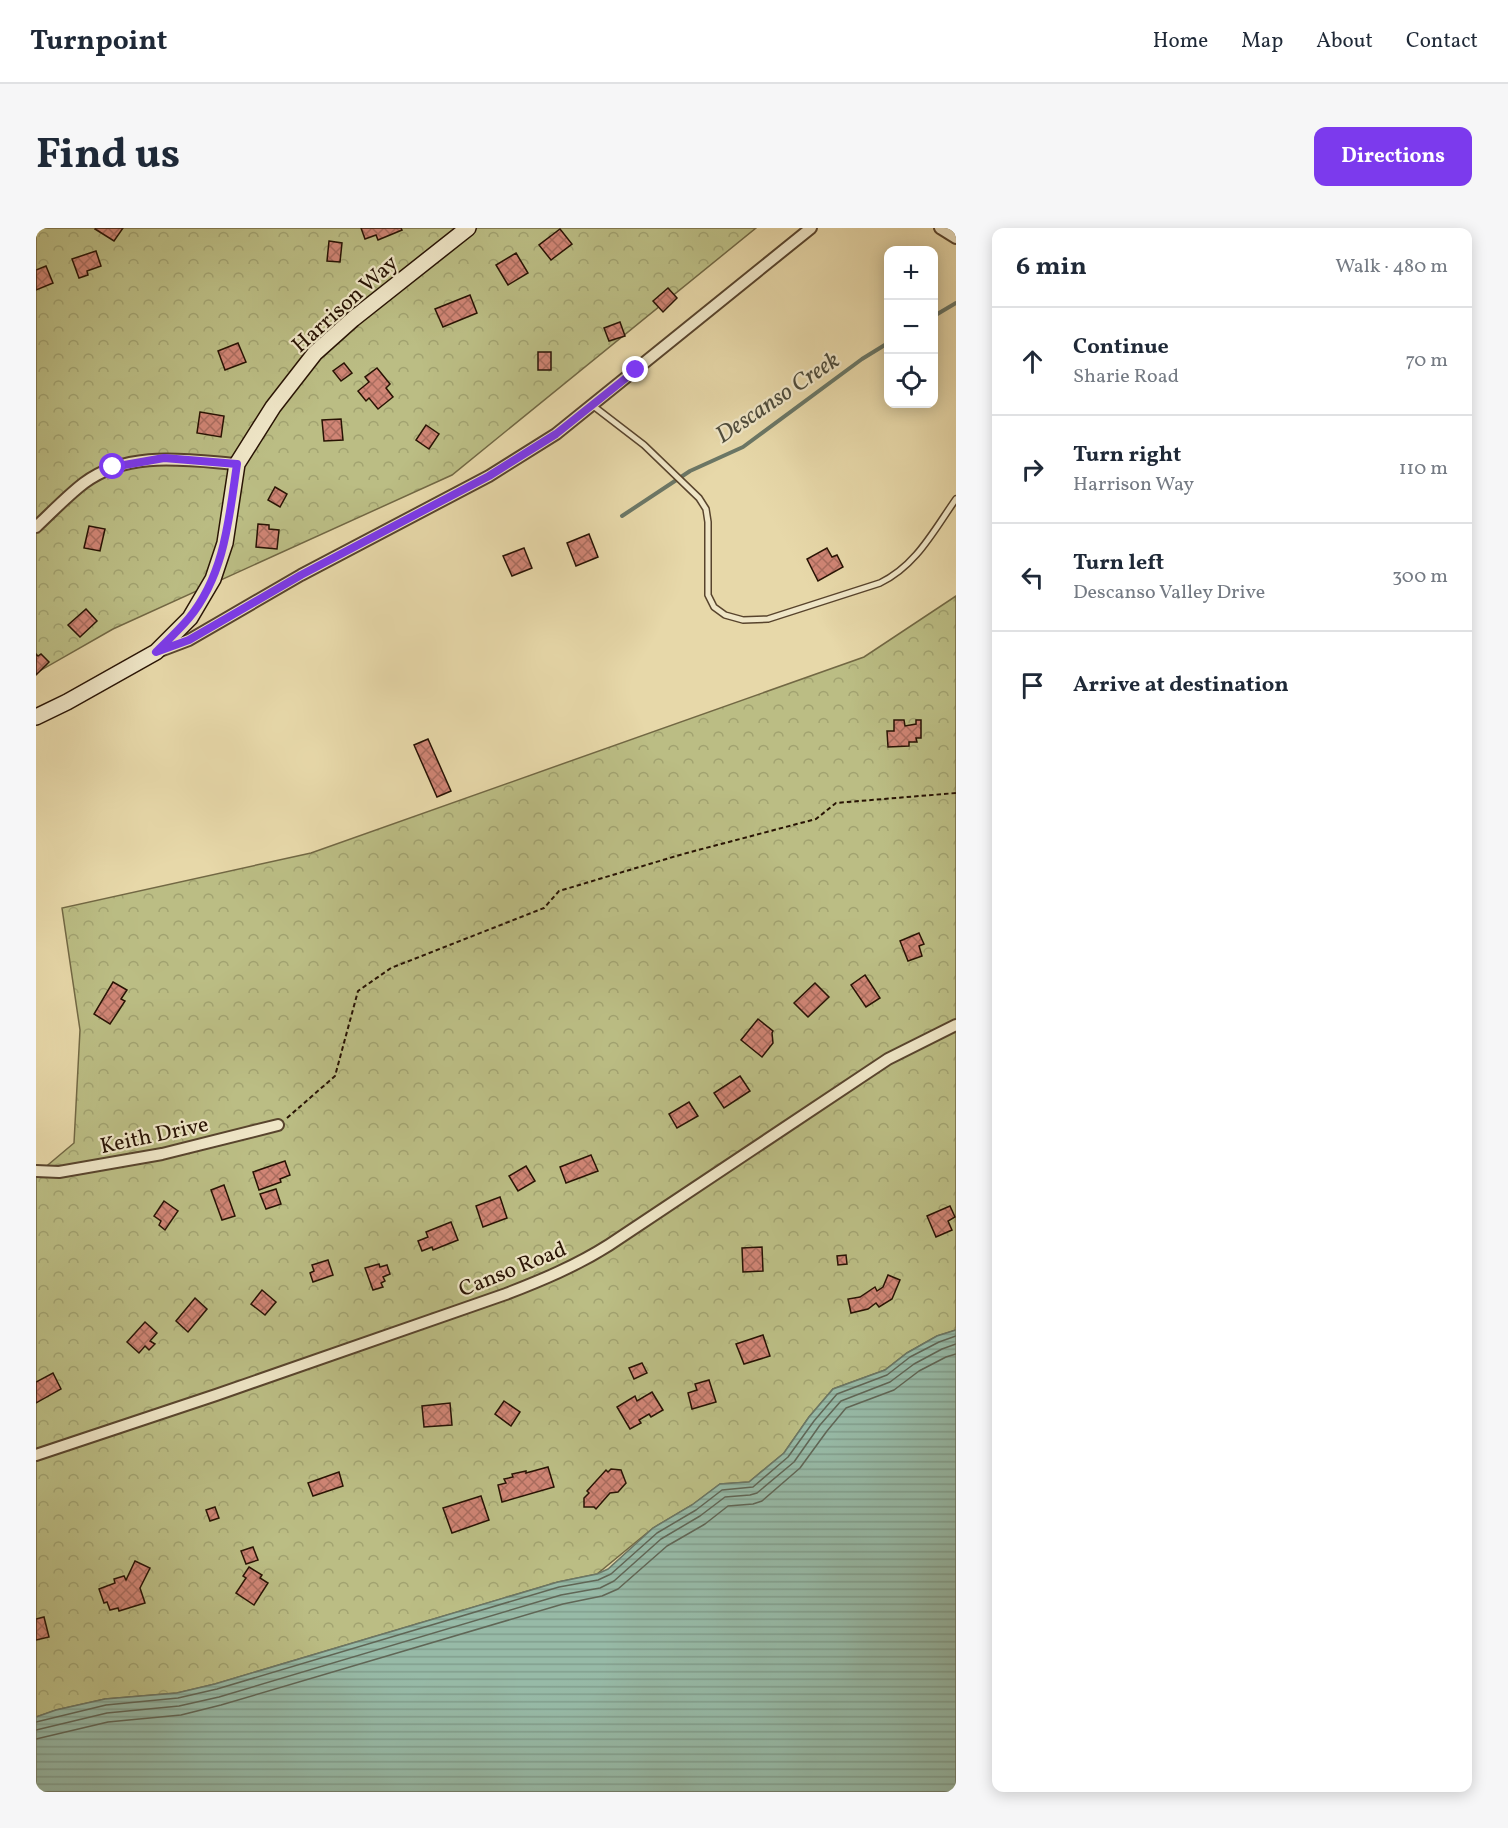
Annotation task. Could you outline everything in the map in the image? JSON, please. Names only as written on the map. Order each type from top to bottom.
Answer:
[{"type":"street","name":"Harrison Way","points":[[36,717],[156,652],[190,618],[213,579],[225,543],[237,464],[273,406],[315,353],[352,319],[468,228]]},
{"type":"street","points":[[156,652],[189,640],[301,575],[489,476],[556,434],[811,228]]},
{"type":"street","points":[[940,228],[956,238]]},
{"type":"street","points":[[36,526],[85,482],[113,467],[164,458],[237,464]]},
{"type":"street","name":"Canso Road","points":[[36,1455],[383,1337],[553,1275],[602,1250],[888,1059],[956,1025]]},
{"type":"street","name":"Keith Drive","points":[[36,1171],[59,1172],[162,1154],[278,1125]]},
{"type":"lane","points":[[592,405],[644,445],[699,498],[706,509],[708,522],[708,595],[714,607],[725,615],[743,620],[768,619],[896,576],[936,531],[956,499]]},
{"type":"path","points":[[278,1125],[335,1076],[358,991],[391,968],[544,908],[559,891],[683,854],[816,819],[836,803],[956,794]]},
{"type":"green space","points":[[36,228],[756,228],[452,475],[113,629],[36,673]]},
{"type":"green space","points":[[956,596],[956,1330],[937,1336],[907,1353],[885,1370],[833,1389],[809,1417],[784,1453],[749,1482],[720,1484],[692,1505],[653,1528],[597,1574],[558,1582],[215,1684],[177,1693],[105,1699],[36,1717],[36,1175],[74,1143],[80,1030],[62,908],[311,853],[864,657]]},
{"type":"water","points":[[956,1330],[956,1792],[36,1792],[36,1717],[105,1699],[177,1693],[215,1684],[558,1582],[597,1574],[608,1569],[653,1528],[692,1505],[720,1484],[749,1482],[784,1453],[809,1417],[833,1389],[885,1370],[907,1353],[937,1336]]},
{"type":"building","points":[[96,228],[123,228],[114,241]]},
{"type":"building","points":[[361,228],[401,228],[402,230],[378,240],[376,235],[365,239]]},
{"type":"building","points":[[560,229],[572,244],[551,260],[539,245]]},
{"type":"building","points":[[329,241],[342,243],[340,262],[327,261]]},
{"type":"building","points":[[96,251],[101,266],[87,271],[88,275],[79,278],[72,259]]},
{"type":"building","points":[[516,253],[528,273],[508,285],[496,265]]},
{"type":"building","points":[[46,266],[53,283],[36,290],[36,270]]},
{"type":"building","points":[[668,288],[677,298],[663,312],[653,301]]},
{"type":"building","points":[[470,295],[477,313],[443,327],[435,309]]},
{"type":"building","points":[[620,322],[625,336],[609,341],[604,328]]},
{"type":"building","points":[[238,343],[246,362],[225,370],[218,351]]},
{"type":"building","points":[[538,352],[551,352],[551,370],[538,370]]},
{"type":"building","points":[[344,363],[352,373],[341,381],[333,371]]},
{"type":"building","points":[[377,368],[390,384],[386,388],[393,397],[378,409],[369,398],[366,401],[358,391],[369,382],[365,377]]},
{"type":"building","points":[[200,412],[224,416],[221,437],[197,433]]},
{"type":"building","points":[[341,419],[343,440],[324,441],[322,420]]},
{"type":"building","points":[[426,425],[439,434],[429,449],[416,440]]},
{"type":"building","points":[[275,487],[287,494],[280,507],[268,500]]},
{"type":"building","points":[[258,524],[269,525],[269,529],[279,530],[277,549],[256,547]]},
{"type":"building","points":[[89,526],[105,529],[100,551],[84,548]]},
{"type":"building","points":[[589,534],[598,557],[576,566],[567,543]]},
{"type":"building","points":[[524,548],[532,568],[512,576],[503,556]]},
{"type":"building","points":[[827,548],[832,557],[837,555],[843,567],[818,581],[807,559]]},
{"type":"building","points":[[86,609],[97,621],[80,637],[68,625]]},
{"type":"building","points":[[36,654],[38,656],[41,654],[49,662],[36,675]]},
{"type":"building","points":[[894,720],[904,720],[905,726],[916,724],[916,720],[921,720],[921,738],[916,738],[917,742],[909,742],[909,746],[888,747],[887,731],[894,731]]},
{"type":"building","points":[[428,739],[451,791],[437,797],[414,745]]},
{"type":"building","points":[[919,933],[924,944],[919,946],[922,956],[908,961],[900,941]]},
{"type":"building","points":[[865,975],[880,998],[866,1007],[851,985]]},
{"type":"building","points":[[113,982],[127,990],[121,999],[125,1001],[110,1024],[94,1014]]},
{"type":"building","points":[[815,983],[829,997],[808,1017],[794,1003]]},
{"type":"building","points":[[758,1019],[773,1031],[773,1043],[762,1057],[741,1040]]},
{"type":"building","points":[[740,1076],[750,1091],[724,1108],[714,1093]]},
{"type":"building","points":[[689,1102],[698,1116],[677,1128],[669,1114]]},
{"type":"building","points":[[591,1155],[598,1171],[566,1183],[560,1167]]},
{"type":"building","points":[[285,1161],[290,1175],[280,1179],[281,1182],[259,1190],[253,1172]]},
{"type":"building","points":[[526,1166],[535,1181],[518,1191],[509,1176]]},
{"type":"building","points":[[224,1185],[235,1216],[222,1220],[211,1190]]},
{"type":"building","points":[[276,1189],[281,1204],[266,1209],[260,1194]]},
{"type":"building","points":[[500,1197],[507,1218],[483,1227],[476,1206]]},
{"type":"building","points":[[164,1201],[178,1211],[165,1230],[159,1225],[161,1221],[154,1216]]},
{"type":"building","points":[[950,1206],[955,1217],[948,1221],[952,1230],[936,1237],[927,1216]]},
{"type":"building","points":[[451,1222],[458,1240],[433,1250],[432,1247],[422,1251],[418,1241],[428,1237],[426,1232]]},
{"type":"building","points":[[762,1247],[763,1271],[743,1272],[742,1248]]},
{"type":"building","points":[[846,1255],[847,1264],[838,1265],[837,1256]]},
{"type":"building","points":[[328,1260],[333,1275],[313,1282],[310,1273],[314,1271],[312,1265]]},
{"type":"building","points":[[379,1264],[380,1267],[387,1265],[390,1274],[383,1277],[385,1281],[381,1283],[383,1287],[373,1290],[365,1268]]},
{"type":"building","points":[[888,1275],[900,1280],[892,1299],[879,1307],[876,1303],[868,1309],[851,1313],[848,1299],[860,1297],[875,1287],[877,1291],[883,1287]]},
{"type":"building","points":[[262,1290],[276,1302],[265,1315],[251,1304]]},
{"type":"building","points":[[195,1298],[207,1309],[188,1332],[176,1321]]},
{"type":"building","points":[[145,1322],[157,1333],[150,1341],[155,1344],[149,1350],[145,1346],[139,1353],[127,1342]]},
{"type":"building","points":[[763,1335],[770,1356],[744,1364],[736,1344]]},
{"type":"building","points":[[642,1363],[647,1373],[634,1379],[629,1368]]},
{"type":"building","points":[[53,1373],[61,1389],[36,1403],[36,1382]]},
{"type":"building","points":[[709,1380],[716,1402],[692,1409],[688,1393],[697,1390],[695,1384]]},
{"type":"building","points":[[652,1392],[663,1410],[651,1417],[649,1414],[639,1420],[641,1423],[630,1429],[617,1407],[635,1396],[637,1401]]},
{"type":"building","points":[[504,1401],[520,1412],[511,1426],[495,1414]]},
{"type":"building","points":[[450,1403],[452,1425],[424,1427],[422,1406]]},
{"type":"building","points":[[548,1467],[554,1487],[502,1502],[498,1485],[506,1483],[504,1479],[513,1477],[512,1474]]},
{"type":"building","points":[[611,1469],[621,1470],[626,1483],[618,1492],[610,1493],[596,1509],[584,1507],[584,1498],[589,1493],[587,1491],[606,1470],[608,1472]]},
{"type":"building","points":[[339,1472],[343,1486],[313,1496],[308,1483]]},
{"type":"building","points":[[481,1496],[489,1520],[452,1533],[443,1508]]},
{"type":"building","points":[[215,1507],[219,1518],[210,1521],[206,1510]]},
{"type":"building","points":[[253,1547],[258,1560],[246,1564],[241,1551]]},
{"type":"building","points":[[135,1561],[150,1568],[140,1588],[145,1603],[119,1611],[118,1608],[110,1610],[107,1602],[104,1603],[99,1589],[115,1583],[114,1579],[124,1576],[126,1580]]},
{"type":"building","points":[[249,1567],[262,1575],[260,1578],[268,1583],[254,1605],[236,1593],[246,1578],[243,1576]]},
{"type":"building","points":[[44,1617],[49,1637],[36,1640],[36,1619]]},
{"type":"waterway","name":"Descanso Creek","points":[[938,314],[956,303]]},
{"type":"waterway","name":"Descanso Creek","points":[[622,516],[690,471],[743,447],[862,359],[884,345]]},
{"type":"route","points":[[113,467],[164,458],[237,464],[225,543],[213,579],[190,618],[156,652],[189,640],[301,575],[489,476],[556,434],[636,370]]}]
